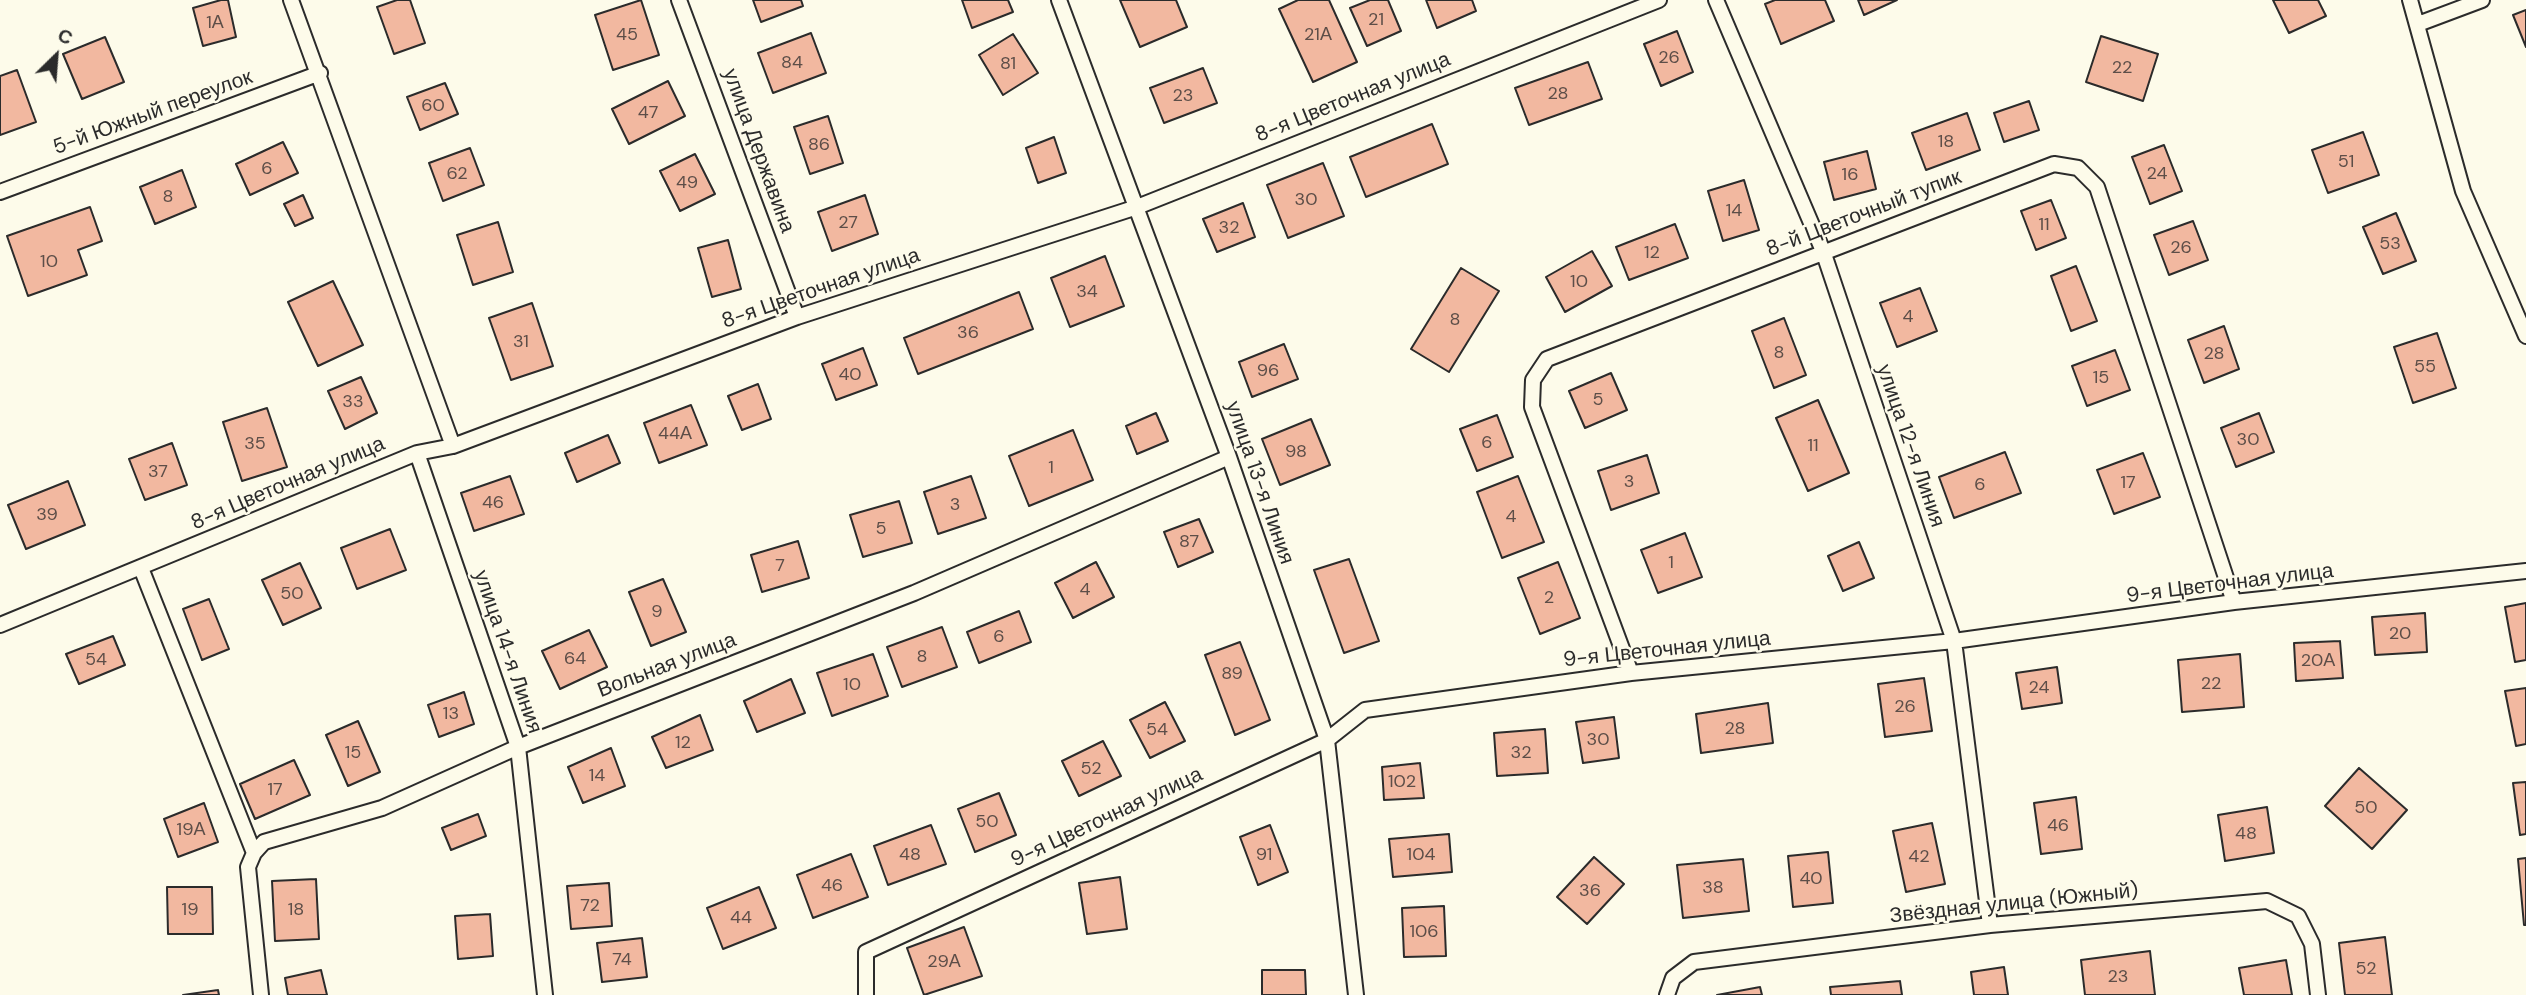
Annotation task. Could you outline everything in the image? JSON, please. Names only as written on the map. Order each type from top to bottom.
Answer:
[{"type":"lane","points":[[291,0],[320,73],[453,446]]},
{"type":"lane","name":"улица Державина","points":[[679,0],[797,317]]},
{"type":"lane","name":"улица 13-я Линия","points":[[1059,0],[1229,457],[1327,740],[1356,995]]},
{"type":"lane","name":"8-я Цветочная улица","points":[[0,625],[416,453],[453,446],[797,317],[1137,206],[1659,0]]},
{"type":"lane","name":"улица 12-я Линия","points":[[1716,0],[1823,251],[1954,641],[1990,925]]},
{"type":"lane","points":[[2410,0],[2463,191],[2526,336]]},
{"type":"lane","points":[[2418,24],[2482,0]]},
{"type":"lane","name":"5-й Южный переулок","points":[[0,192],[320,73]]},
{"type":"lane","name":"8-й Цветочный тупик","points":[[1631,673],[1532,407],[1533,380],[1547,359],[2054,164],[2078,168],[2097,187],[2234,602]]},
{"type":"lane","name":"улица 14-я Линия","points":[[416,453],[518,747],[545,995]]},
{"type":"lane","name":"Вольная улица","points":[[254,853],[264,842],[382,808],[518,747],[914,593],[1229,457]]},
{"type":"lane","points":[[141,568],[254,853],[248,867],[261,995]]},
{"type":"lane","name":"9-я Цветочная улица","points":[[866,995],[866,952],[1327,740],[1364,710],[1631,673],[1954,641],[2234,602],[2526,571]]},
{"type":"lane","name":"Звёздная улица (Южный)","points":[[1667,995],[1673,978],[1694,962],[1990,925],[2267,901],[2298,916],[2312,944],[2318,995]]},
{"type":"building","points":[[228,0],[236,37],[203,46],[193,8]]},
{"type":"building","points":[[397,0],[410,0],[425,43],[394,54],[377,7]]},
{"type":"building","points":[[641,0],[659,55],[613,70],[595,15]]},
{"type":"building","points":[[753,0],[801,0],[803,6],[761,22]]},
{"type":"building","points":[[962,0],[1008,0],[1013,12],[972,28]]},
{"type":"building","points":[[1120,0],[1176,0],[1187,27],[1140,47]]},
{"type":"building","points":[[1298,0],[1329,0],[1357,62],[1313,82],[1279,9]]},
{"type":"building","points":[[1370,0],[1388,0],[1401,31],[1367,46],[1350,8]]},
{"type":"building","points":[[1426,0],[1472,0],[1476,11],[1437,28]]},
{"type":"building","points":[[1775,0],[1825,0],[1834,21],[1781,44],[1765,4]]},
{"type":"building","points":[[1858,0],[1897,0],[1864,15]]},
{"type":"building","points":[[2273,0],[2318,0],[2326,16],[2289,33]]},
{"type":"building","points":[[2526,10],[2526,47],[2513,15]]},
{"type":"building","points":[[1677,31],[1693,72],[1661,86],[1644,44]]},
{"type":"building","points":[[811,33],[826,73],[773,93],[758,53]]},
{"type":"building","points":[[1013,34],[1038,73],[1003,95],[979,55]]},
{"type":"building","points":[[2101,36],[2158,54],[2143,101],[2086,82]]},
{"type":"building","points":[[105,37],[124,82],[82,99],[63,54]]},
{"type":"building","points":[[1588,62],[1602,99],[1529,125],[1515,88]]},
{"type":"building","points":[[1203,68],[1217,103],[1164,123],[1150,88]]},
{"type":"building","points":[[17,70],[36,122],[0,135],[0,76]]},
{"type":"building","points":[[668,81],[685,116],[629,144],[612,109]]},
{"type":"building","points":[[445,83],[458,114],[420,130],[407,97]]},
{"type":"building","points":[[2029,101],[2039,130],[2004,142],[1994,113]]},
{"type":"building","points":[[1967,113],[1980,150],[1926,170],[1912,133]]},
{"type":"building","points":[[828,116],[843,163],[810,174],[794,127]]},
{"type":"building","points":[[1432,124],[1448,164],[1366,197],[1350,157]]},
{"type":"building","points":[[2363,132],[2379,175],[2328,193],[2312,150]]},
{"type":"building","points":[[1054,137],[1066,173],[1038,183],[1026,148]]},
{"type":"building","points":[[283,142],[298,173],[250,195],[236,164]]},
{"type":"building","points":[[2164,145],[2182,191],[2150,204],[2132,157]]},
{"type":"building","points":[[470,148],[484,185],[443,201],[429,163]]},
{"type":"building","points":[[1867,151],[1876,189],[1834,200],[1824,162]]},
{"type":"building","points":[[695,154],[715,194],[680,211],[660,171]]},
{"type":"building","points":[[1323,163],[1344,216],[1288,238],[1267,185]]},
{"type":"building","points":[[182,170],[196,207],[155,224],[140,187]]},
{"type":"building","points":[[1744,180],[1759,230],[1723,241],[1708,191]]},
{"type":"building","points":[[303,195],[313,218],[295,226],[284,204]]},
{"type":"building","points":[[865,195],[878,234],[832,251],[818,212]]},
{"type":"building","points":[[2051,200],[2066,238],[2036,250],[2021,211]]},
{"type":"building","points":[[1243,203],[1255,237],[1217,252],[1203,219]]},
{"type":"building","points":[[90,207],[102,241],[78,250],[87,275],[28,296],[7,236]]},
{"type":"building","points":[[2396,213],[2416,261],[2383,274],[2363,227]]},
{"type":"building","points":[[2193,221],[2208,260],[2169,275],[2154,235]]},
{"type":"building","points":[[498,222],[513,272],[473,285],[457,235]]},
{"type":"building","points":[[1675,224],[1688,258],[1629,280],[1616,247]]},
{"type":"building","points":[[728,240],[741,289],[712,297],[698,248]]},
{"type":"building","points":[[1592,251],[1612,286],[1565,312],[1546,277]]},
{"type":"building","points":[[1105,256],[1124,306],[1070,327],[1051,278]]},
{"type":"building","points":[[2076,266],[2097,321],[2071,331],[2051,276]]},
{"type":"building","points":[[1461,268],[1499,291],[1449,372],[1411,349]]},
{"type":"building","points":[[333,281],[363,345],[318,366],[288,302]]},
{"type":"building","points":[[1920,288],[1937,331],[1897,347],[1880,303]]},
{"type":"building","points":[[1019,292],[1033,329],[918,374],[904,338]]},
{"type":"building","points":[[532,303],[553,366],[511,380],[489,318]]},
{"type":"building","points":[[1784,318],[1806,375],[1774,388],[1752,331]]},
{"type":"building","points":[[2224,326],[2239,369],[2204,383],[2188,340]]},
{"type":"building","points":[[2437,333],[2456,388],[2413,403],[2394,347]]},
{"type":"building","points":[[1284,344],[1298,379],[1252,397],[1239,362]]},
{"type":"building","points":[[863,348],[877,385],[836,400],[822,364]]},
{"type":"building","points":[[2115,350],[2130,390],[2087,406],[2072,366]]},
{"type":"building","points":[[1611,373],[1627,410],[1585,428],[1569,391]]},
{"type":"building","points":[[361,377],[377,413],[345,429],[328,391]]},
{"type":"building","points":[[758,384],[771,419],[742,430],[728,396]]},
{"type":"building","points":[[1818,400],[1849,473],[1808,491],[1776,418]]},
{"type":"building","points":[[691,405],[707,445],[659,463],[644,423]]},
{"type":"building","points":[[267,408],[287,467],[242,481],[223,422]]},
{"type":"building","points":[[1156,413],[1168,441],[1137,454],[1126,426]]},
{"type":"building","points":[[2259,413],[2274,452],[2236,467],[2221,428]]},
{"type":"building","points":[[1497,415],[1513,457],[1477,471],[1460,429]]},
{"type":"building","points":[[1311,419],[1330,465],[1280,485],[1262,439]]},
{"type":"building","points":[[1073,430],[1093,480],[1029,506],[1009,456]]},
{"type":"building","points":[[608,435],[620,463],[577,482],[565,453]]},
{"type":"building","points":[[172,443],[187,485],[145,500],[129,459]]},
{"type":"building","points":[[2005,452],[2021,493],[1954,518],[1939,477]]},
{"type":"building","points":[[2143,453],[2160,497],[2114,514],[2097,470]]},
{"type":"building","points":[[1647,455],[1659,493],[1611,510],[1598,471]]},
{"type":"building","points":[[510,476],[524,514],[474,531],[461,493]]},
{"type":"building","points":[[971,476],[986,518],[938,534],[924,492]]},
{"type":"building","points":[[1518,476],[1544,542],[1502,558],[1477,492]]},
{"type":"building","points":[[68,481],[85,525],[26,549],[8,505]]},
{"type":"building","points":[[899,501],[912,543],[863,557],[850,515]]},
{"type":"building","points":[[1199,519],[1213,552],[1178,567],[1164,532]]},
{"type":"building","points":[[390,529],[406,570],[357,589],[341,548]]},
{"type":"building","points":[[1685,533],[1702,577],[1658,593],[1641,550]]},
{"type":"building","points":[[798,541],[809,578],[762,592],[751,555]]},
{"type":"building","points":[[1859,542],[1874,578],[1843,591],[1828,556]]},
{"type":"building","points":[[1349,559],[1379,641],[1344,653],[1314,570]]},
{"type":"building","points":[[1096,562],[1114,597],[1073,618],[1055,583]]},
{"type":"building","points":[[1558,562],[1580,618],[1540,634],[1518,578]]},
{"type":"building","points":[[300,563],[321,608],[283,625],[262,580]]},
{"type":"building","points":[[663,579],[686,632],[651,646],[629,592]]},
{"type":"building","points":[[209,599],[229,649],[202,660],[183,609]]},
{"type":"building","points":[[2526,603],[2526,660],[2515,662],[2505,607]]},
{"type":"building","points":[[1019,611],[1031,642],[979,663],[967,632]]},
{"type":"building","points":[[2425,613],[2427,652],[2375,655],[2372,617]]},
{"type":"building","points":[[942,627],[957,667],[902,687],[887,647]]},
{"type":"building","points":[[589,630],[607,667],[560,689],[542,651]]},
{"type":"building","points":[[113,636],[125,665],[79,684],[66,654]]},
{"type":"building","points":[[2340,641],[2343,678],[2296,681],[2294,643]]},
{"type":"building","points":[[1240,642],[1270,720],[1235,735],[1205,655]]},
{"type":"building","points":[[873,654],[888,696],[832,716],[817,673]]},
{"type":"building","points":[[2240,654],[2244,707],[2182,712],[2178,660]]},
{"type":"building","points":[[2057,667],[2062,703],[2022,709],[2016,673]]},
{"type":"building","points":[[1924,678],[1932,731],[1885,737],[1878,684]]},
{"type":"building","points":[[791,679],[805,713],[757,732],[744,701]]},
{"type":"building","points":[[2526,688],[2526,744],[2516,746],[2505,691]]},
{"type":"building","points":[[464,692],[474,724],[439,737],[428,705]]},
{"type":"building","points":[[1165,702],[1185,741],[1150,758],[1130,720]]},
{"type":"building","points":[[1768,703],[1773,743],[1701,753],[1696,714]]},
{"type":"building","points":[[700,715],[713,750],[666,768],[652,737]]},
{"type":"building","points":[[1614,717],[1619,758],[1583,763],[1576,722]]},
{"type":"building","points":[[358,721],[380,772],[348,786],[326,735]]},
{"type":"building","points":[[1545,729],[1548,773],[1497,776],[1494,733]]},
{"type":"building","points":[[1103,741],[1121,776],[1079,796],[1062,761]]},
{"type":"building","points":[[611,748],[625,786],[583,803],[568,767]]},
{"type":"building","points":[[294,760],[310,795],[255,819],[240,784]]},
{"type":"building","points":[[1420,763],[1424,798],[1384,800],[1382,767]]},
{"type":"building","points":[[2359,768],[2407,810],[2372,849],[2325,806]]},
{"type":"building","points":[[2526,782],[2526,834],[2520,835],[2513,783]]},
{"type":"building","points":[[999,793],[1016,835],[975,852],[958,809]]},
{"type":"building","points":[[2076,797],[2082,849],[2041,854],[2034,803]]},
{"type":"building","points":[[204,803],[218,842],[178,857],[164,819]]},
{"type":"building","points":[[2267,807],[2274,853],[2225,861],[2218,815]]},
{"type":"building","points":[[478,814],[486,836],[451,850],[442,828]]},
{"type":"building","points":[[1932,823],[1945,884],[1906,892],[1893,831]]},
{"type":"building","points":[[931,825],[946,864],[888,885],[874,846]]},
{"type":"building","points":[[1270,825],[1288,872],[1258,885],[1240,837]]},
{"type":"building","points":[[1449,834],[1452,872],[1393,877],[1389,839]]},
{"type":"building","points":[[1828,852],[1833,903],[1793,907],[1788,856]]},
{"type":"building","points":[[851,854],[868,897],[813,918],[797,875]]},
{"type":"building","points":[[1594,857],[1624,884],[1587,924],[1557,897]]},
{"type":"building","points":[[2526,858],[2526,925],[2524,925],[2518,859]]},
{"type":"building","points":[[1743,859],[1749,911],[1683,918],[1677,865]]},
{"type":"building","points":[[1120,877],[1127,929],[1087,934],[1079,883]]},
{"type":"building","points":[[316,879],[319,939],[275,941],[272,881]]},
{"type":"building","points":[[609,883],[612,926],[571,929],[567,886]]},
{"type":"building","points":[[167,887],[212,887],[213,934],[168,934]]},
{"type":"building","points":[[759,887],[776,928],[723,949],[707,908]]},
{"type":"building","points":[[1444,906],[1446,956],[1404,957],[1402,908]]},
{"type":"building","points":[[490,914],[493,956],[458,959],[455,916]]},
{"type":"building","points":[[964,927],[982,976],[924,995],[907,948]]},
{"type":"building","points":[[2385,937],[2392,995],[2345,995],[2339,943]]},
{"type":"building","points":[[642,938],[647,977],[602,982],[597,943]]},
{"type":"building","points":[[2150,951],[2155,995],[2085,995],[2081,960]]},
{"type":"building","points":[[2286,960],[2292,995],[2244,995],[2239,968]]},
{"type":"building","points":[[2004,967],[2008,995],[1974,995],[1971,972]]},
{"type":"building","points":[[321,970],[327,995],[288,995],[285,978]]},
{"type":"building","points":[[1262,970],[1305,970],[1306,995],[1262,995]]},
{"type":"building","points":[[1900,981],[1902,995],[1831,995],[1830,987]]},
{"type":"building","points":[[1760,987],[1762,995],[1717,995]]},
{"type":"building","points":[[218,990],[219,995],[183,995]]}]
